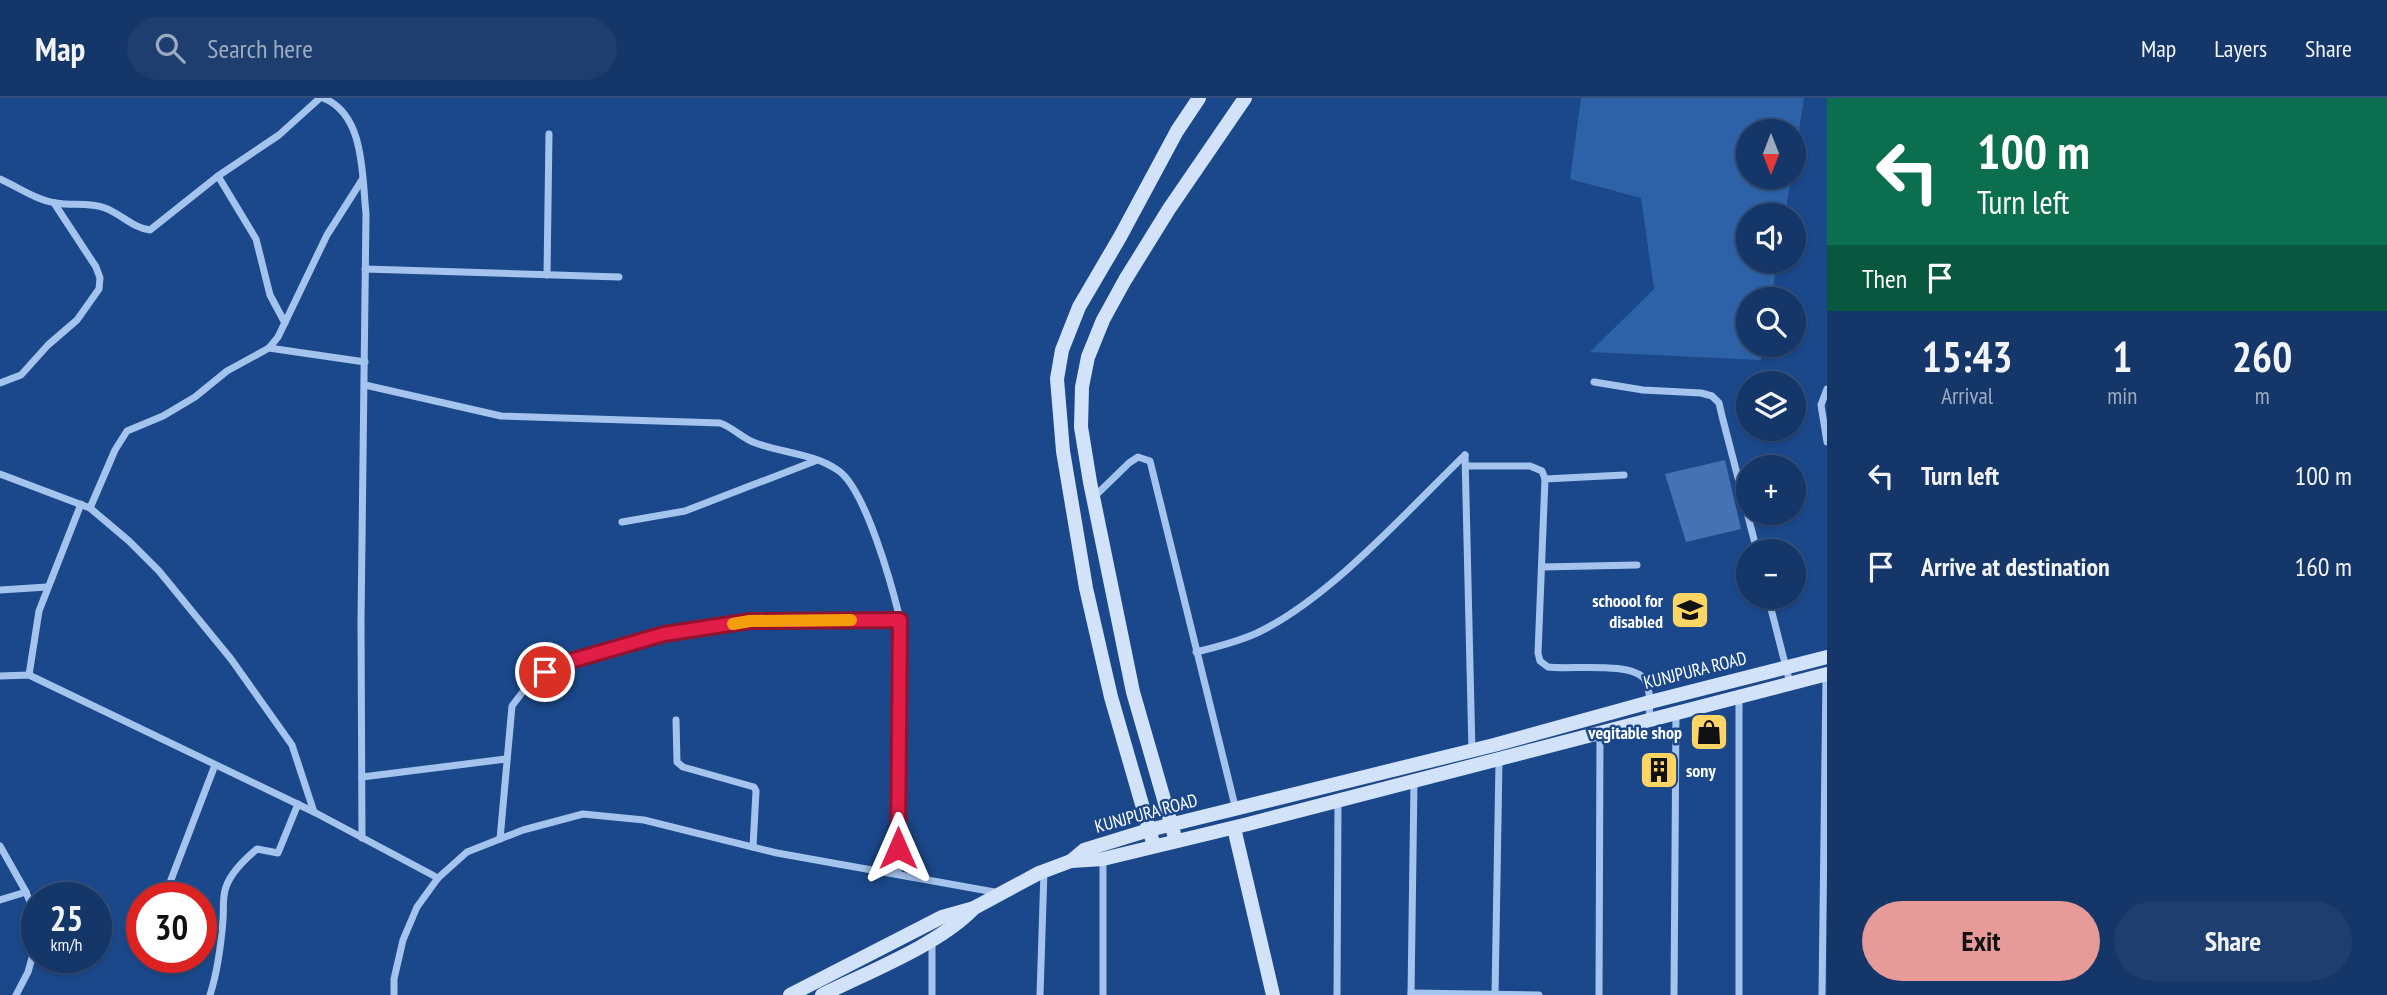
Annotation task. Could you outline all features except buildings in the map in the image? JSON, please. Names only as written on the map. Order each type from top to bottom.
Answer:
[{"type":"street","points":[[0,179],[37,198],[54,203],[89,204],[107,208],[140,228],[150,230],[218,176],[279,135],[322,98],[337,100],[351,121],[360,157],[366,214],[361,622],[362,838]]},
{"type":"street","points":[[1154,846],[1111,697],[1086,588],[1063,451],[1057,379],[1062,350],[1079,307],[1177,131],[1199,98]]},
{"type":"street","points":[[1175,841],[1133,692],[1090,482],[1081,427],[1082,387],[1088,357],[1103,320],[1125,280],[1169,209],[1245,98]]},
{"type":"street","points":[[547,275],[549,134]]},
{"type":"street","points":[[218,176],[256,239],[270,295],[285,323]]},
{"type":"street","points":[[90,508],[127,431],[163,416],[195,397],[227,371],[269,348],[285,323],[327,235],[362,179]]},
{"type":"street","points":[[0,383],[20,375],[48,345],[77,320],[99,289],[100,278],[96,267],[54,203]]},
{"type":"street","points":[[365,269],[620,277]]},
{"type":"street","points":[[269,348],[365,362]]},
{"type":"street","points":[[1594,382],[1643,390],[1712,396],[1719,404],[1753,539]]},
{"type":"street","points":[[365,385],[501,416],[720,423],[757,443],[806,456],[840,472],[852,487],[873,532],[892,584],[900,620],[898,874]]},
{"type":"street","points":[[1827,389],[1821,405],[1827,439]]},
{"type":"street","points":[[1196,652],[1229,644],[1288,615],[1357,559],[1465,455],[1472,766]]},
{"type":"street","points":[[1094,497],[1138,457],[1150,461],[1236,810]]},
{"type":"street","points":[[622,522],[685,512],[815,461]]},
{"type":"street","points":[[1466,466],[1538,467],[1545,479],[1538,653],[1540,661],[1555,668],[1632,670],[1646,681],[1650,702],[1649,719]]},
{"type":"street","points":[[0,474],[90,508],[159,571],[262,700],[292,745],[314,812]]},
{"type":"street","points":[[1545,479],[1624,475]]},
{"type":"street","points":[[29,675],[39,611],[81,504]]},
{"type":"street","points":[[1542,567],[1637,565]]},
{"type":"street","points":[[0,590],[47,587]]},
{"type":"street","points":[[1771,609],[1790,683]]},
{"type":"street","points":[[500,839],[512,706],[531,681],[560,664],[664,634],[750,621],[900,620]]},
{"type":"street","name":"KUNJPURA ROAD","points":[[1071,861],[1084,850],[1148,831],[1827,657]]},
{"type":"street","points":[[1822,995],[1827,674]]},
{"type":"street","name":"KUNJPURA ROAD","points":[[1071,861],[1103,859],[1234,828],[1827,674]]},
{"type":"street","points":[[0,676],[29,675],[298,804],[438,878]]},
{"type":"street","points":[[1739,696],[1739,995]]},
{"type":"street","points":[[1674,995],[1676,712]]},
{"type":"street","points":[[676,720],[677,762],[682,767],[754,787],[756,791],[752,847]]},
{"type":"street","points":[[1599,995],[1600,732]]},
{"type":"street","points":[[362,777],[506,759]]},
{"type":"street","points":[[1495,995],[1499,761]]},
{"type":"street","points":[[170,882],[215,765]]},
{"type":"street","points":[[1414,781],[1411,994],[1539,995]]},
{"type":"street","points":[[1337,995],[1338,801]]},
{"type":"street","points":[[210,995],[216,976],[226,886],[233,874],[257,849],[278,853],[298,804]]},
{"type":"street","points":[[394,995],[394,979],[403,940],[417,907],[438,878],[467,852],[523,830],[583,814],[644,820],[752,847],[1000,893]]},
{"type":"street","points":[[1234,828],[1273,995]]},
{"type":"street","points":[[0,846],[21,883]]},
{"type":"street","points":[[1103,859],[1103,995]]},
{"type":"street","points":[[790,995],[942,917],[974,908],[1044,871],[1071,861]]},
{"type":"street","points":[[1040,995],[1044,871]]},
{"type":"street","points":[[0,900],[21,894]]},
{"type":"street","points":[[822,995],[839,991],[932,940],[960,922],[974,908]]},
{"type":"street","points":[[932,940],[932,995]]},
{"type":"street","points":[[16,995],[27,973]]},
{"type":"shaded area","points":[[1581,98],[1804,98],[1801,119],[1736,119],[1736,189],[1789,189],[1787,203],[1736,203],[1736,273],[1775,273],[1773,287],[1736,287],[1736,357],[1762,357],[1761,360],[1590,352],[1654,289],[1641,198],[1570,179]]},
{"type":"slow traffic","points":[[733,624],[750,621],[851,620]]},
{"type":"place","name":"schoool for disabled","points":[[1690,610]]},
{"type":"place","name":"vegitable shop","points":[[1709,732]]},
{"type":"place","name":"sony","points":[[1659,770]]},
{"type":"route","points":[[545,672],[560,664],[664,634],[728,624],[750,621],[900,620],[898,848]]}]
